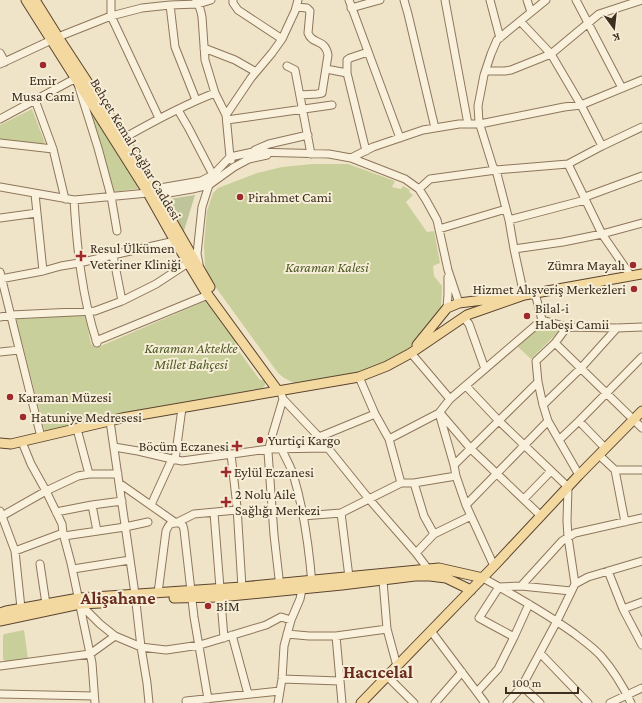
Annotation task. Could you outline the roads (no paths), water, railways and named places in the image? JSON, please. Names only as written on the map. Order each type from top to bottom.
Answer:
[{"type":"main road","name":"Behçet Kemal Çağlar Caddesi","points":[[26,0],[124,138],[153,192],[212,290],[282,392]]},
{"type":"main road","name":"Behçet Kemal Çağlar Caddesi","points":[[35,0],[76,78],[153,192],[175,241],[208,295],[282,392]]},
{"type":"main road","points":[[411,353],[447,308],[459,303],[524,295],[642,274]]},
{"type":"main road","points":[[0,443],[11,444],[22,442],[110,421],[282,392],[359,377],[387,366],[411,353],[467,315],[524,295]]},
{"type":"main road","points":[[459,303],[465,309],[460,320]]},
{"type":"main road","points":[[447,308],[448,319],[452,322],[460,320]]},
{"type":"main road","points":[[361,703],[483,578],[578,475],[642,411]]},
{"type":"main road","points":[[0,613],[46,604],[79,601],[220,593],[312,584],[383,580],[416,576],[429,573],[439,568],[483,578]]},
{"type":"main road","points":[[312,584],[349,577],[429,573],[446,578],[471,590]]},
{"type":"main road","points":[[220,593],[242,587],[280,587]]},
{"type":"main road","points":[[136,597],[158,593],[192,594]]},
{"type":"main road","points":[[0,620],[79,601]]},
{"type":"street","points":[[110,0],[111,16],[158,118]]},
{"type":"street","points":[[0,53],[2,63],[54,38],[111,16],[142,8],[170,6],[211,0]]},
{"type":"street","points":[[233,0],[235,7],[238,10],[282,39]]},
{"type":"street","points":[[349,0],[400,138]]},
{"type":"street","points":[[351,8],[380,0]]},
{"type":"street","points":[[404,0],[435,128]]},
{"type":"street","points":[[445,0],[468,124]]},
{"type":"street","points":[[490,0],[500,38]]},
{"type":"street","points":[[527,0],[531,12]]},
{"type":"street","points":[[524,295],[509,220],[496,170],[493,167],[480,124],[478,106],[490,54],[497,40],[546,0]]},
{"type":"street","points":[[576,0],[622,88]]},
{"type":"street","points":[[486,71],[511,70],[551,54],[599,14],[639,0]]},
{"type":"street","points":[[196,2],[201,11],[202,17],[204,60],[215,93],[227,118],[230,157],[234,167]]},
{"type":"street","points":[[227,118],[251,78],[282,39],[296,3],[307,8],[310,12],[309,36],[324,44],[328,55],[322,93],[300,95]]},
{"type":"street","points":[[170,6],[175,47],[196,100]]},
{"type":"street","points":[[520,22],[551,54],[581,104],[602,146]]},
{"type":"street","points":[[204,48],[235,60],[256,72]]},
{"type":"street","points":[[366,151],[347,73],[347,60],[368,52]]},
{"type":"street","points":[[287,66],[295,70],[311,154]]},
{"type":"street","points":[[326,68],[347,73]]},
{"type":"street","points":[[0,119],[76,78],[111,196],[117,231]]},
{"type":"street","points":[[350,158],[373,147],[423,130],[468,124],[480,124],[564,106],[581,104],[642,80]]},
{"type":"street","points":[[124,138],[158,118],[178,110],[196,100],[215,93]]},
{"type":"street","points":[[35,100],[53,149],[65,199]]},
{"type":"street","points":[[227,118],[332,105]]},
{"type":"street","points":[[178,110],[213,175]]},
{"type":"street","points":[[419,189],[430,179],[496,170],[568,164],[642,127]]},
{"type":"street","points":[[153,192],[201,181],[213,175],[230,157],[252,152],[269,144],[308,135]]},
{"type":"street","points":[[0,143],[53,149]]},
{"type":"street","points":[[252,152],[329,154],[350,158],[405,179],[419,189],[437,220],[448,270],[459,303]]},
{"type":"street","points":[[0,187],[74,200],[192,189],[209,185],[234,167],[249,159],[276,152]]},
{"type":"street","points":[[568,164],[602,234],[631,276]]},
{"type":"street","points":[[509,220],[585,199],[642,176]]},
{"type":"street","points":[[200,270],[197,254],[198,238],[202,207],[209,185]]},
{"type":"street","points":[[35,194],[43,271]]},
{"type":"street","points":[[74,200],[79,263],[88,310],[97,342],[208,295]]},
{"type":"street","points":[[439,229],[506,209]]},
{"type":"street","points":[[0,218],[37,214]]},
{"type":"street","points":[[514,249],[563,242],[602,234],[642,223]]},
{"type":"street","points":[[41,437],[0,276],[43,271],[175,241]]},
{"type":"street","points":[[113,255],[122,300]]},
{"type":"street","points":[[0,317],[95,310],[122,300],[156,284],[188,263]]},
{"type":"street","points":[[447,308],[448,270]]},
{"type":"street","points":[[536,293],[542,320]]},
{"type":"street","points":[[460,320],[469,324],[485,369]]},
{"type":"street","points":[[542,320],[568,327],[642,327]]},
{"type":"street","points":[[389,439],[439,413],[450,399],[542,320]]},
{"type":"street","points":[[568,327],[536,361],[538,382],[548,421],[578,475]]},
{"type":"street","points":[[543,405],[581,368],[617,328]]},
{"type":"street","points":[[555,342],[642,428]]},
{"type":"street","points":[[0,352],[19,350]]},
{"type":"street","points":[[411,353],[450,399]]},
{"type":"street","points":[[559,440],[642,358]]},
{"type":"street","points":[[359,377],[375,414],[389,439],[401,483]]},
{"type":"street","points":[[454,465],[538,382]]},
{"type":"street","points":[[466,386],[499,421],[568,487],[568,537],[575,584]]},
{"type":"street","points":[[282,392],[369,499],[416,552],[429,573]]},
{"type":"street","points":[[280,587],[274,527],[269,449],[282,392]]},
{"type":"street","points":[[151,505],[174,460],[182,408]]},
{"type":"street","points":[[439,413],[471,449],[541,516]]},
{"type":"street","points":[[439,413],[456,476],[466,505],[494,566]]},
{"type":"street","points":[[319,437],[375,414]]},
{"type":"street","points":[[110,421],[136,597],[149,703]]},
{"type":"street","points":[[466,505],[548,421]]},
{"type":"street","points":[[579,421],[605,448]]},
{"type":"street","points":[[77,429],[89,474]]},
{"type":"street","points":[[0,694],[29,695],[57,699],[95,700],[92,663],[73,569],[63,534],[62,524],[31,464],[22,442]]},
{"type":"street","points":[[0,449],[11,444]]},
{"type":"street","points":[[114,447],[182,461],[269,449],[327,448]]},
{"type":"street","points":[[282,448],[292,473],[303,516],[308,540],[312,584]]},
{"type":"street","points":[[231,454],[237,510],[242,587]]},
{"type":"street","points":[[598,455],[615,470],[625,522]]},
{"type":"street","points":[[615,470],[642,470]]},
{"type":"street","points":[[524,499],[551,471]]},
{"type":"street","points":[[21,608],[15,551],[1,514],[78,476],[89,474],[118,474]]},
{"type":"street","points":[[303,516],[341,513],[401,483],[414,483],[456,476]]},
{"type":"street","points":[[119,483],[176,523],[180,523],[183,526],[194,617],[200,645],[208,699]]},
{"type":"street","points":[[414,483],[424,516],[434,534]]},
{"type":"street","points":[[56,512],[122,501]]},
{"type":"street","points":[[92,505],[97,531]]},
{"type":"street","points":[[158,593],[168,525],[176,523],[194,514],[237,510]]},
{"type":"street","points":[[214,513],[224,638]]},
{"type":"street","points":[[341,513],[349,577]]},
{"type":"street","points":[[416,552],[434,534],[471,516]]},
{"type":"street","points":[[521,586],[562,541],[575,533],[642,518]]},
{"type":"street","points":[[15,551],[63,534],[97,531],[148,522]]},
{"type":"street","points":[[73,569],[130,560]]},
{"type":"street","points":[[507,703],[521,688],[575,584],[588,577],[642,561]]},
{"type":"street","points":[[40,564],[46,604]]},
{"type":"street","points":[[608,571],[623,609],[642,645]]},
{"type":"street","points":[[483,578],[557,621],[584,641],[600,655],[616,675],[631,703]]},
{"type":"street","points":[[383,580],[387,629],[397,666]]},
{"type":"street","points":[[278,703],[282,680],[284,646],[291,620],[300,599],[302,585]]},
{"type":"street","points":[[499,587],[521,586],[571,591]]},
{"type":"street","points":[[499,587],[479,618],[514,637]]},
{"type":"street","points":[[79,601],[100,624],[115,636],[141,647],[166,650],[200,645],[266,625],[281,617],[291,620]]},
{"type":"street","points":[[623,609],[642,602]]},
{"type":"street","points":[[477,692],[498,668],[529,604]]},
{"type":"street","points":[[287,634],[336,636],[387,629]]},
{"type":"street","points":[[431,631],[485,703]]},
{"type":"street","points":[[232,635],[248,694]]},
{"type":"street","points":[[0,666],[90,654],[115,636]]},
{"type":"street","points":[[336,636],[342,703]]},
{"type":"street","points":[[540,653],[588,703]]},
{"type":"street","points":[[435,703],[462,672]]},
{"type":"street","points":[[387,676],[414,703]]},
{"type":"street","points":[[282,680],[340,681]]},
{"type":"street","points":[[522,686],[540,703]]},
{"type":"street","points":[[610,703],[642,688]]},
{"type":"street","points":[[186,701],[280,691]]},
{"type":"street","points":[[29,695],[30,703]]},
{"type":"place","name":"Emir Musa Cami","points":[[43,65]]},
{"type":"place","name":"Pirahmet Cami","points":[[240,197]]},
{"type":"place","name":"Resul Ülkümen Veteriner Kliniği","points":[[81,256]]},
{"type":"place","name":"Zümra Mayalı","points":[[633,265]]},
{"type":"place","name":"Hizmet Alışveriş Merkezleri","points":[[634,289]]},
{"type":"place","name":"Bilal-i Habeşi Camii","points":[[527,316]]},
{"type":"place","name":"Karaman Müzesi","points":[[10,397]]},
{"type":"place","name":"Hatuniye Medresesi","points":[[23,417]]},
{"type":"place","name":"Yurtiçi Kargo","points":[[260,440]]},
{"type":"place","name":"Böcüm Eczanesi","points":[[237,446]]},
{"type":"place","name":"Eylül Eczanesi","points":[[226,472]]},
{"type":"place","name":"2 Nolu Aile Sağlığı Merkezi","points":[[226,502]]},
{"type":"place","name":"BİM","points":[[208,606]]},
{"type":"district","name":"Alişahane","points":[[118,598]]},
{"type":"district","name":"Hacıcelal","points":[[378,672]]},
{"type":"park label","name":"Karaman Kalesi","points":[[327,267]]},
{"type":"park label","name":"Karaman Aktekke Millet Bahçesi","points":[[191,356]]}]
